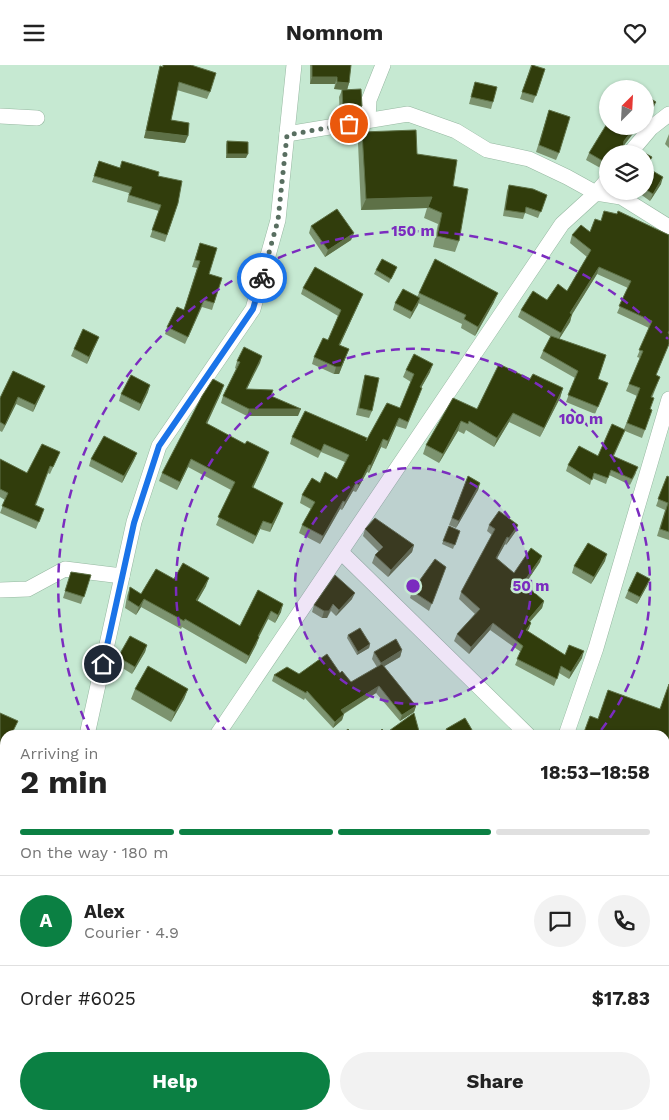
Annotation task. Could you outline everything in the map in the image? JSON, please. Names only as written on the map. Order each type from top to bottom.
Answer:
[{"type":"street","points":[[88,730],[134,523],[159,446],[253,309],[278,220],[294,65]]},
{"type":"street","points":[[368,119],[369,100],[383,65]]},
{"type":"street","points":[[287,135],[329,129],[368,119],[408,114],[456,131],[487,150],[528,159],[596,193],[621,197],[669,227]]},
{"type":"street","points":[[636,145],[651,128],[669,114]]},
{"type":"street","points":[[0,116],[36,118]]},
{"type":"street","points":[[220,730],[562,224],[599,190]]},
{"type":"street","points":[[568,730],[596,648],[669,399]]},
{"type":"street","points":[[341,552],[523,730]]},
{"type":"street","points":[[0,590],[28,589],[65,569],[122,576]]},
{"type":"building","points":[[163,65],[191,65],[216,73],[210,92],[179,82],[171,120],[189,123],[188,136],[146,131],[160,66],[163,67]]},
{"type":"building","points":[[312,65],[351,65],[349,83],[337,82],[337,77],[312,77]]},
{"type":"building","points":[[532,65],[545,69],[536,96],[522,92]]},
{"type":"building","points":[[475,82],[497,87],[493,102],[471,97]]},
{"type":"building","points":[[361,89],[362,106],[343,109],[342,90]]},
{"type":"building","points":[[549,110],[570,117],[559,153],[539,145]]},
{"type":"building","points":[[416,130],[417,154],[457,160],[453,186],[468,189],[459,241],[437,236],[442,213],[428,207],[432,197],[366,199],[362,132]]},
{"type":"building","points":[[600,135],[629,135],[624,145],[599,145],[599,159],[589,153]]},
{"type":"building","points":[[227,141],[248,142],[248,154],[227,154]]},
{"type":"building","points":[[99,161],[120,168],[122,161],[159,172],[158,176],[182,181],[178,203],[167,235],[152,230],[161,205],[129,195],[132,187],[94,176]]},
{"type":"building","points":[[654,172],[663,177],[654,192]]},
{"type":"building","points":[[509,185],[533,189],[547,195],[541,212],[526,207],[525,213],[505,210]]},
{"type":"building","points":[[337,209],[354,233],[328,250],[311,226]]},
{"type":"building","points":[[604,211],[617,214],[618,211],[669,235],[669,344],[656,375],[660,377],[651,397],[654,398],[650,409],[652,410],[645,430],[627,423],[640,388],[629,384],[643,351],[639,350],[652,321],[619,306],[631,281],[599,267],[570,313],[572,314],[561,333],[521,310],[533,291],[547,300],[558,284],[567,291],[591,250],[572,235],[581,225],[590,232],[595,219],[601,221]]},
{"type":"building","points":[[200,243],[217,248],[209,274],[222,278],[214,303],[204,300],[188,337],[167,327],[177,307],[184,310],[200,261],[195,260]]},
{"type":"building","points":[[382,259],[397,267],[391,279],[376,270]]},
{"type":"building","points":[[435,259],[498,293],[478,327],[464,319],[466,315],[419,293]]},
{"type":"building","points":[[315,267],[363,294],[339,345],[349,349],[341,367],[336,367],[314,357],[323,338],[328,340],[341,310],[303,288]]},
{"type":"building","points":[[403,289],[420,298],[412,312],[395,303]]},
{"type":"building","points":[[83,329],[99,337],[89,357],[74,349]]},
{"type":"building","points":[[551,336],[606,355],[598,379],[608,383],[598,407],[568,395],[578,371],[543,351]]},
{"type":"building","points":[[244,347],[262,356],[246,389],[273,390],[271,396],[301,409],[249,409],[223,396],[240,362],[237,361]]},
{"type":"building","points":[[414,354],[433,364],[420,387],[422,388],[408,422],[399,418],[388,441],[383,439],[359,485],[356,483],[345,502],[343,501],[323,536],[302,525],[315,502],[302,495],[312,478],[320,483],[325,472],[337,479],[349,455],[324,444],[321,451],[292,437],[305,411],[367,438],[366,441],[387,403],[400,408],[414,374],[406,370]]},
{"type":"building","points":[[499,364],[530,379],[533,374],[563,388],[544,428],[513,413],[497,438],[469,421],[468,424],[461,421],[443,454],[426,445],[453,398],[477,409]]},
{"type":"building","points":[[13,371],[45,386],[35,405],[18,397],[5,425],[0,422],[0,398]]},
{"type":"building","points":[[131,375],[150,385],[141,404],[121,394]]},
{"type":"building","points":[[365,375],[379,378],[372,411],[359,408]]},
{"type":"building","points":[[213,379],[224,385],[206,423],[245,444],[247,441],[269,452],[252,487],[283,503],[272,524],[263,521],[256,536],[218,517],[235,482],[191,459],[180,482],[162,473],[202,396]]},
{"type":"building","points":[[612,424],[625,430],[613,456],[638,467],[632,479],[611,470],[608,478],[594,473],[592,480],[568,465],[579,446],[598,456]]},
{"type":"building","points":[[104,436],[137,453],[124,476],[91,459]]},
{"type":"building","points":[[42,444],[60,452],[53,467],[50,466],[35,505],[44,509],[39,522],[2,506],[8,493],[0,489],[0,459],[27,473]]},
{"type":"building","points":[[468,476],[480,483],[459,521],[452,518]]},
{"type":"building","points":[[667,476],[669,477],[669,532],[660,529],[668,503],[658,499]]},
{"type":"building","points":[[499,511],[518,525],[509,538],[507,537],[496,558],[514,573],[531,548],[542,556],[523,583],[544,601],[528,620],[531,623],[526,630],[565,655],[569,645],[584,651],[571,672],[561,666],[557,679],[517,659],[523,646],[493,623],[471,647],[457,634],[480,609],[461,592],[495,529],[489,525]]},
{"type":"building","points":[[375,518],[414,545],[391,570],[375,555],[383,547],[365,529]]},
{"type":"building","points":[[449,526],[460,531],[455,545],[443,541]]},
{"type":"building","points":[[588,543],[607,554],[594,577],[574,566]]},
{"type":"building","points":[[435,559],[446,567],[432,604],[412,591]]},
{"type":"building","points":[[183,563],[209,578],[196,600],[240,626],[258,590],[283,604],[278,615],[271,611],[249,656],[185,619],[184,621],[144,599],[139,607],[128,600],[130,587],[141,594],[156,569],[174,579]]},
{"type":"building","points":[[71,572],[91,575],[84,597],[65,591]]},
{"type":"building","points":[[637,572],[650,579],[640,597],[628,591]]},
{"type":"building","points":[[335,575],[355,593],[339,610],[333,604],[329,611],[324,611],[314,605]]},
{"type":"building","points":[[360,628],[370,644],[358,652],[348,635]]},
{"type":"building","points":[[130,636],[147,645],[135,667],[118,657]]},
{"type":"building","points":[[396,639],[402,650],[381,663],[374,652]]},
{"type":"building","points":[[327,654],[340,673],[342,671],[351,682],[382,664],[416,706],[402,715],[379,686],[341,710],[344,714],[335,722],[307,691],[306,693],[274,675],[287,667],[299,674]]},
{"type":"building","points":[[148,666],[188,689],[175,712],[135,689]]},
{"type":"building","points":[[669,684],[669,730],[585,730],[590,716],[598,719],[608,690],[660,709]]},
{"type":"building","points":[[0,713],[18,721],[14,730],[0,730]]},
{"type":"building","points":[[414,713],[419,730],[390,730]]},
{"type":"building","points":[[465,718],[472,730],[447,730]]},
{"type":"way so far","points":[[262,278],[278,220],[287,135],[349,124]]},
{"type":"route","points":[[103,664],[134,523],[159,446],[253,309],[262,278]]}]
